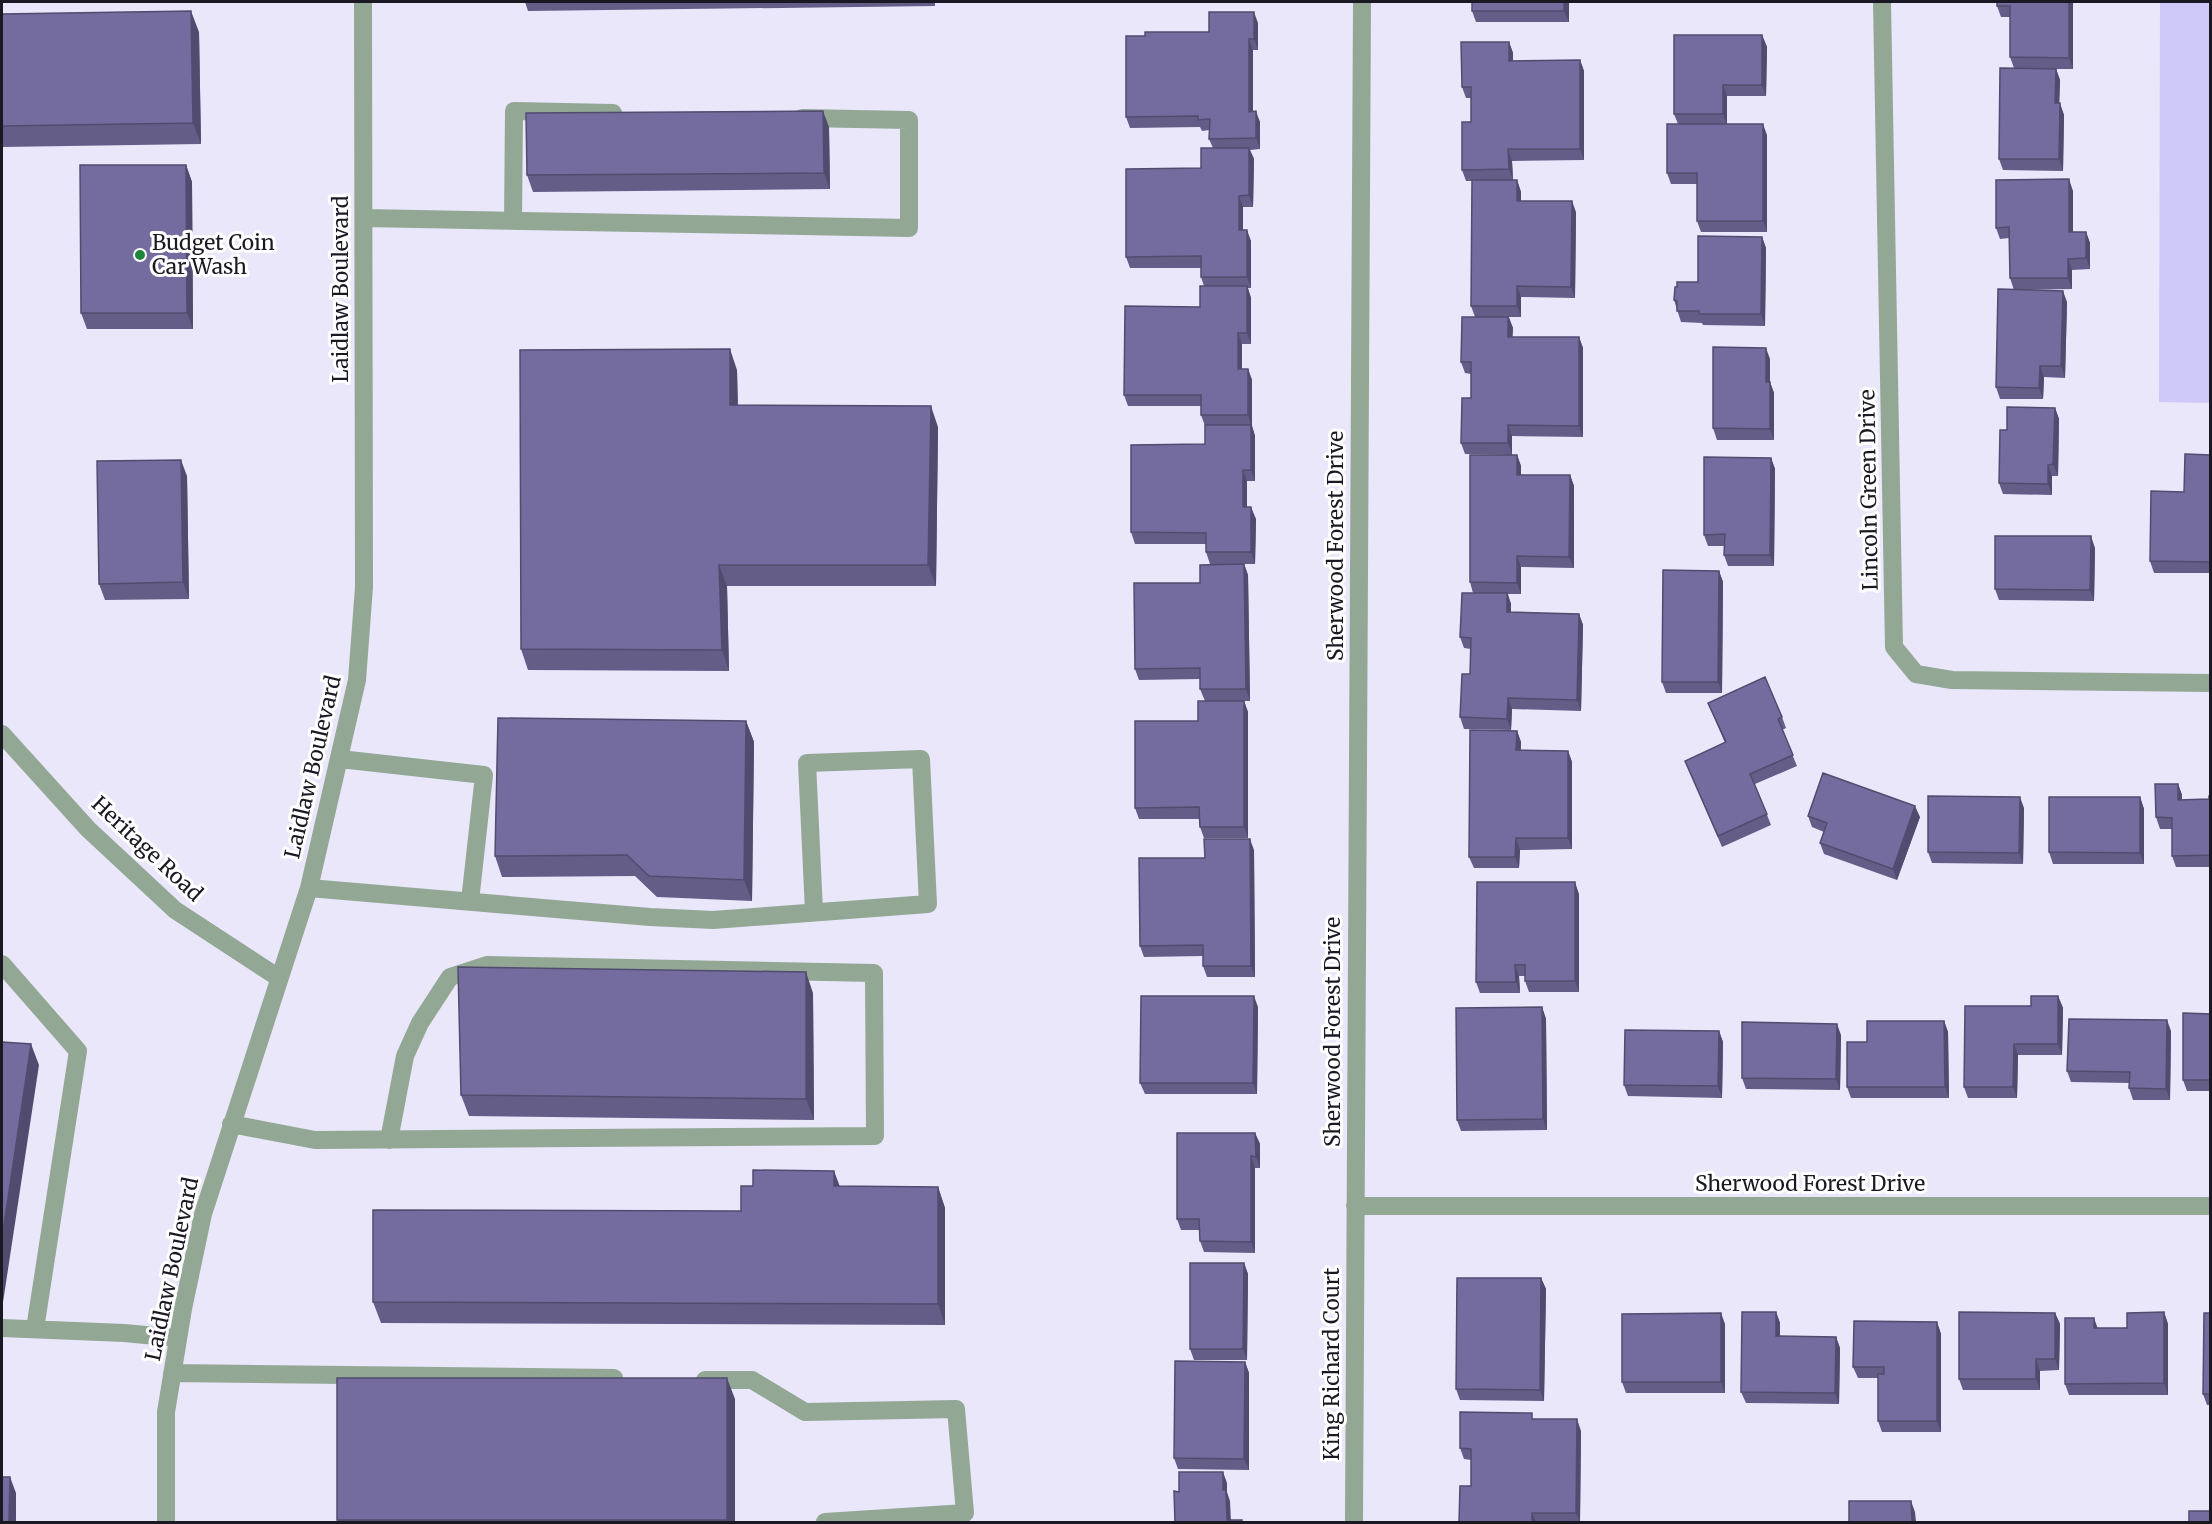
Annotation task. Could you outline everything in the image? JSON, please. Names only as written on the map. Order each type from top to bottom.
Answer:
[{"type":"street","name":"Laidlaw Boulevard","points":[[166,1522],[166,1412],[203,1214],[309,888],[357,680],[364,586],[363,2]]},
{"type":"street","name":"Sherwood Forest Drive","points":[[1362,2],[1354,1206],[2211,1206]]},
{"type":"street","name":"Lincoln Green Drive","points":[[1882,2],[1894,647],[1916,674],[1952,680],[2211,683]]},
{"type":"street","points":[[513,221],[514,111],[634,114]]},
{"type":"street","points":[[364,218],[909,228],[909,120],[789,117]]},
{"type":"street","name":"Heritage Road","points":[[2,734],[88,829],[175,910],[279,978]]},
{"type":"street","points":[[340,759],[484,775],[470,902]]},
{"type":"street","points":[[309,888],[650,917],[713,920],[928,904],[921,759],[807,763],[814,911]]},
{"type":"street","points":[[2,964],[78,1051],[36,1329]]},
{"type":"street","points":[[231,1124],[315,1140],[389,1140],[875,1136],[874,973],[487,965],[450,977],[420,1023],[405,1056],[389,1140]]},
{"type":"street","name":"King Richard Court","points":[[1354,1206],[1354,1522]]},
{"type":"street","points":[[2,1328],[178,1338]]},
{"type":"street","points":[[172,1373],[634,1378]]},
{"type":"street","points":[[693,1379],[752,1380],[805,1412],[956,1408],[965,1513],[825,1522]]},
{"type":"shaded area","points":[[2160,2],[2210,2],[2210,403],[2159,402]]},
{"type":"building","points":[[1472,2],[1564,2],[1564,11],[1472,11]]},
{"type":"building","points":[[1997,2],[2069,2],[2069,58],[2010,57],[2010,6],[1997,6]]},
{"type":"building","points":[[191,11],[193,123],[2,126],[2,14]]},
{"type":"building","points":[[1209,12],[1254,12],[1254,39],[1249,39],[1249,112],[1256,111],[1256,138],[1209,139],[1210,119],[1198,120],[1198,116],[1126,117],[1126,36],[1145,36],[1145,32],[1209,32]]},
{"type":"building","points":[[1674,35],[1762,35],[1762,85],[1723,85],[1723,114],[1674,114]]},
{"type":"building","points":[[1461,42],[1509,42],[1509,61],[1580,60],[1580,149],[1508,149],[1509,169],[1462,170],[1462,122],[1471,122],[1471,87],[1462,87]]},
{"type":"building","points":[[2000,68],[2056,69],[2055,103],[2060,103],[2059,159],[1999,159]]},
{"type":"building","points":[[823,111],[824,173],[527,175],[526,113]]},
{"type":"building","points":[[1667,124],[1763,124],[1763,221],[1697,221],[1697,173],[1667,173]]},
{"type":"building","points":[[1201,148],[1249,148],[1249,195],[1239,196],[1239,230],[1247,230],[1247,277],[1201,277],[1201,256],[1126,257],[1126,169],[1201,168]]},
{"type":"building","name":"Budget Coin Car Wash","points":[[80,165],[186,165],[187,313],[81,313]]},
{"type":"building","points":[[2069,179],[2069,232],[2086,232],[2086,258],[2068,259],[2068,278],[2010,278],[2009,227],[1996,228],[1996,180]]},
{"type":"building","points":[[1472,180],[1517,180],[1517,201],[1572,201],[1571,287],[1517,286],[1517,306],[1471,306]]},
{"type":"building","points":[[1698,236],[1762,237],[1761,314],[1699,314],[1699,311],[1677,311],[1677,301],[1674,300],[1677,282],[1698,282]]},
{"type":"building","points":[[1200,286],[1247,286],[1247,333],[1238,333],[1238,369],[1248,369],[1248,415],[1201,415],[1201,395],[1124,395],[1125,306],[1200,307]]},
{"type":"building","points":[[1998,289],[2063,291],[2061,366],[2040,366],[2039,388],[1996,387]]},
{"type":"building","points":[[1462,317],[1508,317],[1508,337],[1579,337],[1579,426],[1508,425],[1508,443],[1461,443],[1462,398],[1471,398],[1471,362],[1461,362]]},
{"type":"building","points":[[1713,347],[1766,348],[1766,382],[1770,382],[1770,429],[1713,428]]},
{"type":"building","points":[[730,349],[730,405],[931,406],[928,565],[719,565],[722,650],[521,649],[520,350]]},
{"type":"building","points":[[2007,407],[2055,408],[2053,464],[2048,465],[2048,484],[1999,483],[2000,430],[2007,430]]},
{"type":"building","points":[[1205,425],[1251,425],[1251,470],[1243,470],[1243,507],[1251,507],[1251,552],[1206,552],[1206,533],[1131,532],[1131,445],[1205,444]]},
{"type":"building","points":[[2185,454],[2211,455],[2211,562],[2150,561],[2151,491],[2184,492]]},
{"type":"building","points":[[1470,455],[1517,455],[1517,475],[1570,475],[1569,557],[1517,556],[1517,583],[1470,582]]},
{"type":"building","points":[[1704,457],[1771,458],[1770,555],[1724,555],[1725,534],[1704,535]]},
{"type":"building","points":[[181,460],[183,582],[99,584],[97,461]]},
{"type":"building","points":[[1995,536],[2091,536],[2090,590],[1995,589]]},
{"type":"building","points":[[1244,564],[1246,689],[1200,689],[1200,668],[1135,669],[1134,583],[1200,583],[1200,565]]},
{"type":"building","points":[[1663,570],[1719,571],[1718,682],[1662,682]]},
{"type":"building","points":[[1462,593],[1507,593],[1507,612],[1579,614],[1577,700],[1508,698],[1507,719],[1460,717],[1462,674],[1470,674],[1471,638],[1460,637]]},
{"type":"building","points":[[1765,677],[1782,717],[1778,719],[1793,755],[1750,774],[1767,814],[1718,836],[1685,761],[1726,742],[1708,703]]},
{"type":"building","points":[[1198,701],[1244,701],[1244,827],[1200,827],[1199,807],[1135,808],[1135,721],[1198,721]]},
{"type":"building","points":[[498,718],[746,721],[744,880],[649,876],[627,855],[495,856]]},
{"type":"building","points":[[1470,730],[1517,731],[1516,750],[1568,751],[1568,838],[1516,838],[1515,857],[1469,857]]},
{"type":"building","points":[[1823,773],[1915,806],[1893,869],[1820,843],[1827,823],[1808,816]]},
{"type":"building","points":[[2155,784],[2178,784],[2178,800],[2209,799],[2211,796],[2211,855],[2172,856],[2172,818],[2156,817]]},
{"type":"building","points":[[1928,796],[2020,797],[2019,853],[1928,852]]},
{"type":"building","points":[[2049,797],[2140,797],[2140,853],[2049,852]]},
{"type":"building","points":[[1204,839],[1250,839],[1251,966],[1203,966],[1203,945],[1140,946],[1139,858],[1205,858]]},
{"type":"building","points":[[1477,882],[1575,882],[1575,981],[1525,981],[1525,965],[1515,965],[1516,982],[1476,982]]},
{"type":"building","points":[[458,967],[806,972],[806,1099],[461,1095]]},
{"type":"building","points":[[1141,996],[1254,996],[1253,1083],[1140,1083]]},
{"type":"building","points":[[2031,996],[2058,996],[2058,1044],[2014,1044],[2013,1087],[1964,1087],[1965,1006],[2031,1006]]},
{"type":"building","points":[[1542,1007],[1543,1119],[1457,1120],[1456,1008]]},
{"type":"building","points":[[2183,1013],[2211,1014],[2211,1080],[2183,1080]]},
{"type":"building","points":[[2069,1019],[2167,1020],[2166,1089],[2129,1088],[2130,1072],[2067,1071]]},
{"type":"building","points":[[1867,1021],[1944,1021],[1945,1087],[1847,1087],[1847,1042],[1867,1042]]},
{"type":"building","points":[[1742,1022],[1837,1024],[1836,1079],[1742,1078]]},
{"type":"building","points":[[1625,1030],[1719,1031],[1718,1086],[1624,1085]]},
{"type":"building","points":[[2,1042],[31,1044],[2,1238]]},
{"type":"building","points":[[1177,1133],[1255,1133],[1256,1157],[1251,1156],[1251,1242],[1200,1241],[1199,1219],[1177,1219]]},
{"type":"building","points":[[753,1170],[834,1171],[834,1186],[938,1187],[938,1304],[373,1302],[373,1210],[741,1211],[741,1186],[753,1186]]},
{"type":"building","points":[[1190,1263],[1244,1263],[1243,1349],[1190,1349]]},
{"type":"building","points":[[1457,1278],[1541,1278],[1540,1390],[1456,1389]]},
{"type":"building","points":[[1742,1312],[1776,1312],[1776,1336],[1836,1337],[1835,1393],[1741,1392]]},
{"type":"building","points":[[1959,1312],[2055,1313],[2055,1359],[2036,1359],[2036,1379],[1959,1379]]},
{"type":"building","points":[[2164,1312],[2164,1383],[2065,1384],[2065,1318],[2094,1318],[2094,1328],[2127,1328],[2127,1313]]},
{"type":"building","points":[[1721,1313],[1721,1382],[1622,1382],[1622,1314]]},
{"type":"building","points":[[2204,1313],[2211,1313],[2211,1394],[2203,1394]]},
{"type":"building","points":[[1854,1321],[1937,1322],[1937,1421],[1878,1421],[1878,1374],[1884,1374],[1884,1367],[1853,1367]]},
{"type":"building","points":[[1175,1361],[1245,1362],[1244,1459],[1174,1458]]},
{"type":"building","points":[[337,1378],[727,1378],[727,1520],[337,1520]]},
{"type":"building","points":[[1460,1412],[1532,1413],[1532,1419],[1577,1419],[1576,1513],[1532,1513],[1532,1522],[1459,1522],[1460,1486],[1471,1486],[1471,1449],[1460,1448]]},
{"type":"building","points":[[1179,1472],[1223,1472],[1227,1520],[1242,1520],[1242,1522],[1175,1522],[1174,1491],[1179,1492]]},
{"type":"building","points":[[2,1477],[10,1477],[9,1522],[2,1522]]},
{"type":"building","points":[[1849,1501],[1911,1501],[1912,1522],[1849,1522]]},
{"type":"building","points":[[2189,1511],[2211,1511],[2211,1522],[2189,1522]]},
{"type":"place","name":"Budget Coin Car Wash","points":[[140,255]]}]
